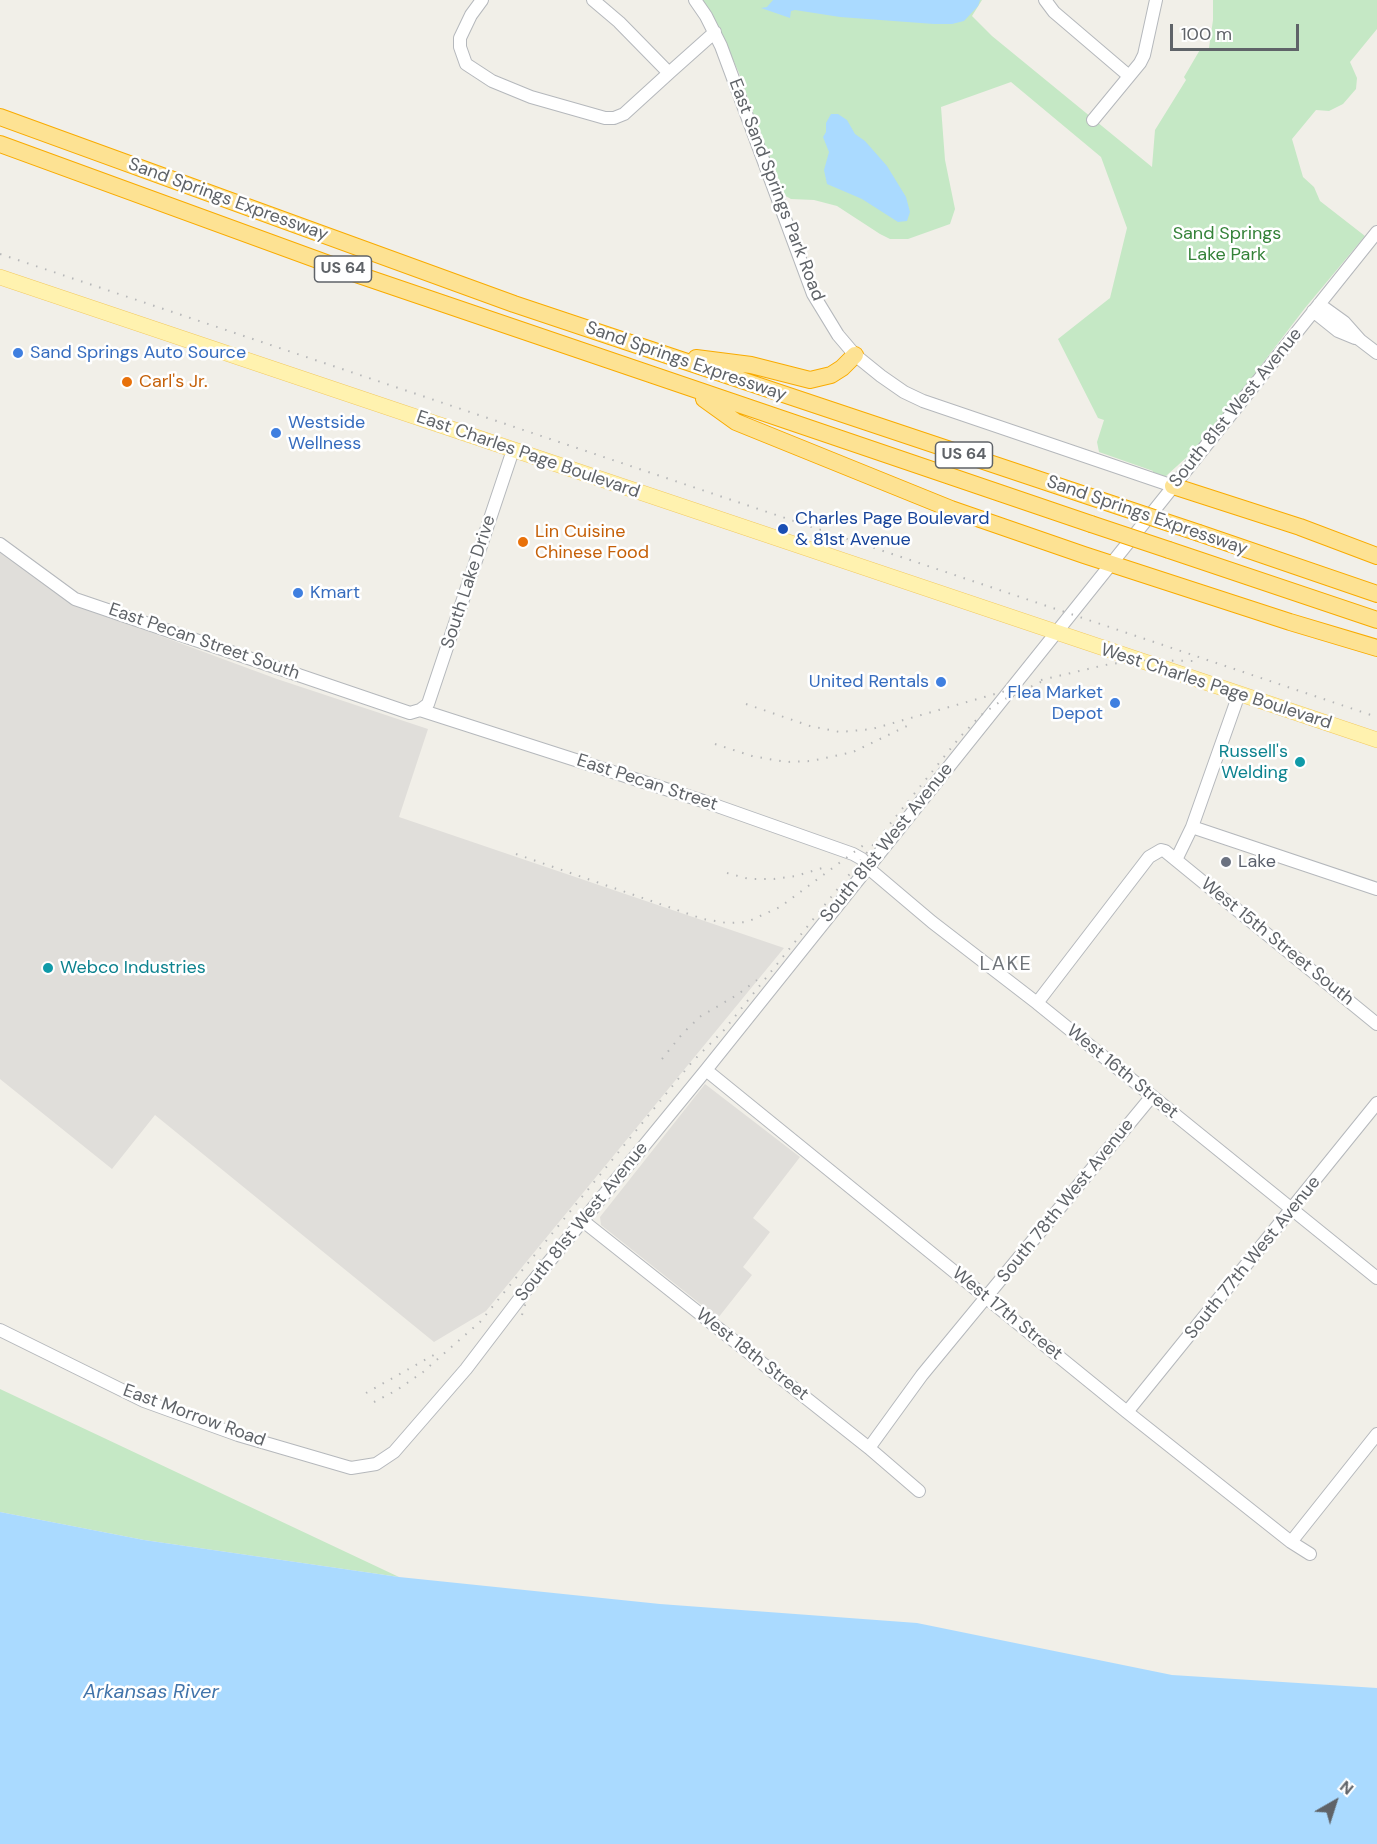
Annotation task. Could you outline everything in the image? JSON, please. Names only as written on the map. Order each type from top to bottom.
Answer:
[{"type":"highway","name":"Sand Springs Expressway","points":[[0,117],[514,304],[1377,594]]},
{"type":"highway","name":"Sand Springs Expressway","points":[[0,144],[370,279],[1377,620]]},
{"type":"highway","points":[[656,352],[751,365],[810,380],[831,375],[855,355]]},
{"type":"highway","points":[[688,388],[736,422],[951,509],[1290,622],[1377,648]]},
{"type":"highway","points":[[1173,486],[1288,523],[1377,556]]},
{"type":"main road","name":"East Charles Page Boulevard","points":[[0,277],[1056,633]]},
{"type":"main road","name":"West Charles Page Boulevard","points":[[1056,633],[1377,740]]},
{"type":"street","points":[[482,0],[463,29],[460,38],[462,56],[466,64],[480,75],[515,91],[605,118],[614,118],[624,114],[715,32]]},
{"type":"street","points":[[593,0],[619,22],[669,73]]},
{"type":"street","name":"East Sand Springs Park Road","points":[[695,0],[715,32],[738,89],[807,282],[825,316],[855,355],[880,376],[923,401],[1173,486]]},
{"type":"street","points":[[1045,0],[1063,20],[1129,76]]},
{"type":"street","points":[[1093,120],[1144,56],[1156,0]]},
{"type":"street","name":"South 81st West Avenue","points":[[394,1452],[466,1369],[530,1285],[706,1070],[1377,232]]},
{"type":"street","points":[[1316,308],[1338,331],[1359,340],[1377,353]]},
{"type":"street","name":"South Lake Drive","points":[[420,710],[428,704],[432,694],[513,450]]},
{"type":"street","name":"East Pecan Street South","points":[[0,544],[75,599],[410,713],[420,710]]},
{"type":"street","points":[[1037,1003],[1149,857],[1161,850],[1176,860],[1192,827],[1239,694]]},
{"type":"street","name":"East Pecan Street","points":[[420,710],[703,801],[853,854],[862,859],[867,867]]},
{"type":"street","points":[[1192,827],[1377,889]]},
{"type":"street","name":"West 15th Street South","points":[[1176,860],[1377,1024]]},
{"type":"street","name":"West 16th Street","points":[[867,867],[932,922],[1037,1003],[1377,1278]]},
{"type":"street","name":"West 17th Street","points":[[706,1070],[1128,1412],[1291,1542],[1310,1554]]},
{"type":"street","name":"South 78th West Avenue","points":[[869,1448],[922,1375],[1152,1096]]},
{"type":"street","name":"South 77th West Avenue","points":[[1128,1412],[1377,1103]]},
{"type":"street","name":"West 18th Street","points":[[583,1221],[920,1491]]},
{"type":"street","name":"East Morrow Road","points":[[0,1330],[144,1401],[238,1435],[351,1468],[376,1464],[394,1452]]},
{"type":"street","points":[[1291,1542],[1377,1434]]},
{"type":"shaded area","points":[[0,550],[74,604],[277,679],[428,729],[399,817],[784,948],[486,1311],[434,1342],[155,1115],[112,1169],[0,1079]]},
{"type":"shaded area","points":[[705,1084],[800,1157],[753,1218],[770,1232],[743,1267],[752,1275],[718,1318],[601,1225],[600,1217]]},
{"type":"green space","name":"Sand Springs Lake Park","points":[[698,0],[982,0],[972,16],[992,36],[1152,167],[1155,130],[1186,80],[1184,77],[1201,48],[1209,48],[1213,0],[1377,0],[1377,29],[1350,62],[1357,78],[1356,89],[1343,104],[1329,111],[1316,110],[1292,139],[1303,177],[1314,187],[1320,201],[1365,236],[1305,308],[1210,432],[1188,456],[1166,476],[1161,477],[1153,474],[1153,471],[1099,452],[1097,442],[1104,420],[1098,418],[1058,339],[1110,298],[1127,228],[1101,157],[1011,82],[941,107],[945,160],[955,209],[950,224],[908,239],[890,239],[837,206],[814,200],[791,199],[782,194],[739,73],[721,33]]},
{"type":"green space","points":[[0,1389],[399,1577],[144,1540],[0,1512]]},
{"type":"water","points":[[773,0],[980,0],[978,6],[964,21],[934,24],[840,17],[795,10],[791,11],[790,18],[761,8],[767,7]]},
{"type":"water","points":[[831,114],[838,114],[847,120],[855,134],[865,141],[887,166],[906,197],[910,212],[907,221],[898,222],[862,199],[827,184],[824,170],[829,152],[823,137]]},
{"type":"water","name":"Arkansas River","points":[[0,1512],[144,1540],[399,1577],[660,1604],[917,1623],[1172,1675],[1377,1688],[1377,1844],[0,1844]]},
{"type":"railway","points":[[0,254],[1377,717]]},
{"type":"railway","points":[[1041,680],[1137,660],[1195,661]]},
{"type":"railway","points":[[374,1402],[423,1372],[480,1322],[692,1062],[724,1030],[960,737],[981,715],[1001,701],[1047,679]]},
{"type":"railway","points":[[746,704],[810,726],[840,732],[872,729],[1009,690]]},
{"type":"railway","points":[[715,744],[752,756],[786,762],[811,761],[853,752],[909,725]]},
{"type":"railway","points":[[516,854],[703,919],[727,923],[747,922],[780,907],[869,841]]},
{"type":"railway","points":[[727,873],[749,879],[774,879],[796,876],[829,866]]},
{"type":"railway","points":[[662,1059],[683,1033],[701,1016],[737,995],[757,980]]},
{"type":"railway","points":[[522,1315],[536,1268],[543,1253]]},
{"type":"railway","points":[[366,1393],[439,1352]]},
{"type":"place","name":"Sand Springs Auto Source","points":[[18,353]]},
{"type":"place","name":"Carl's Jr.","points":[[127,382]]},
{"type":"place","name":"Westside Wellness","points":[[276,433]]},
{"type":"place","name":"Charles Page Boulevard & 81st Avenue","points":[[783,529]]},
{"type":"place","name":"Lin Cuisine Chinese Food","points":[[523,542]]},
{"type":"place","name":"Kmart","points":[[298,593]]},
{"type":"place","name":"United Rentals","points":[[941,682]]},
{"type":"place","name":"Flea Market Depot","points":[[1115,703]]},
{"type":"place","name":"Russell's Welding","points":[[1300,762]]},
{"type":"place","name":"Lake","points":[[1226,862]]},
{"type":"place","name":"Webco Industries","points":[[48,968]]},
{"type":"district","name":"LAKE","points":[[1006,965]]}]
